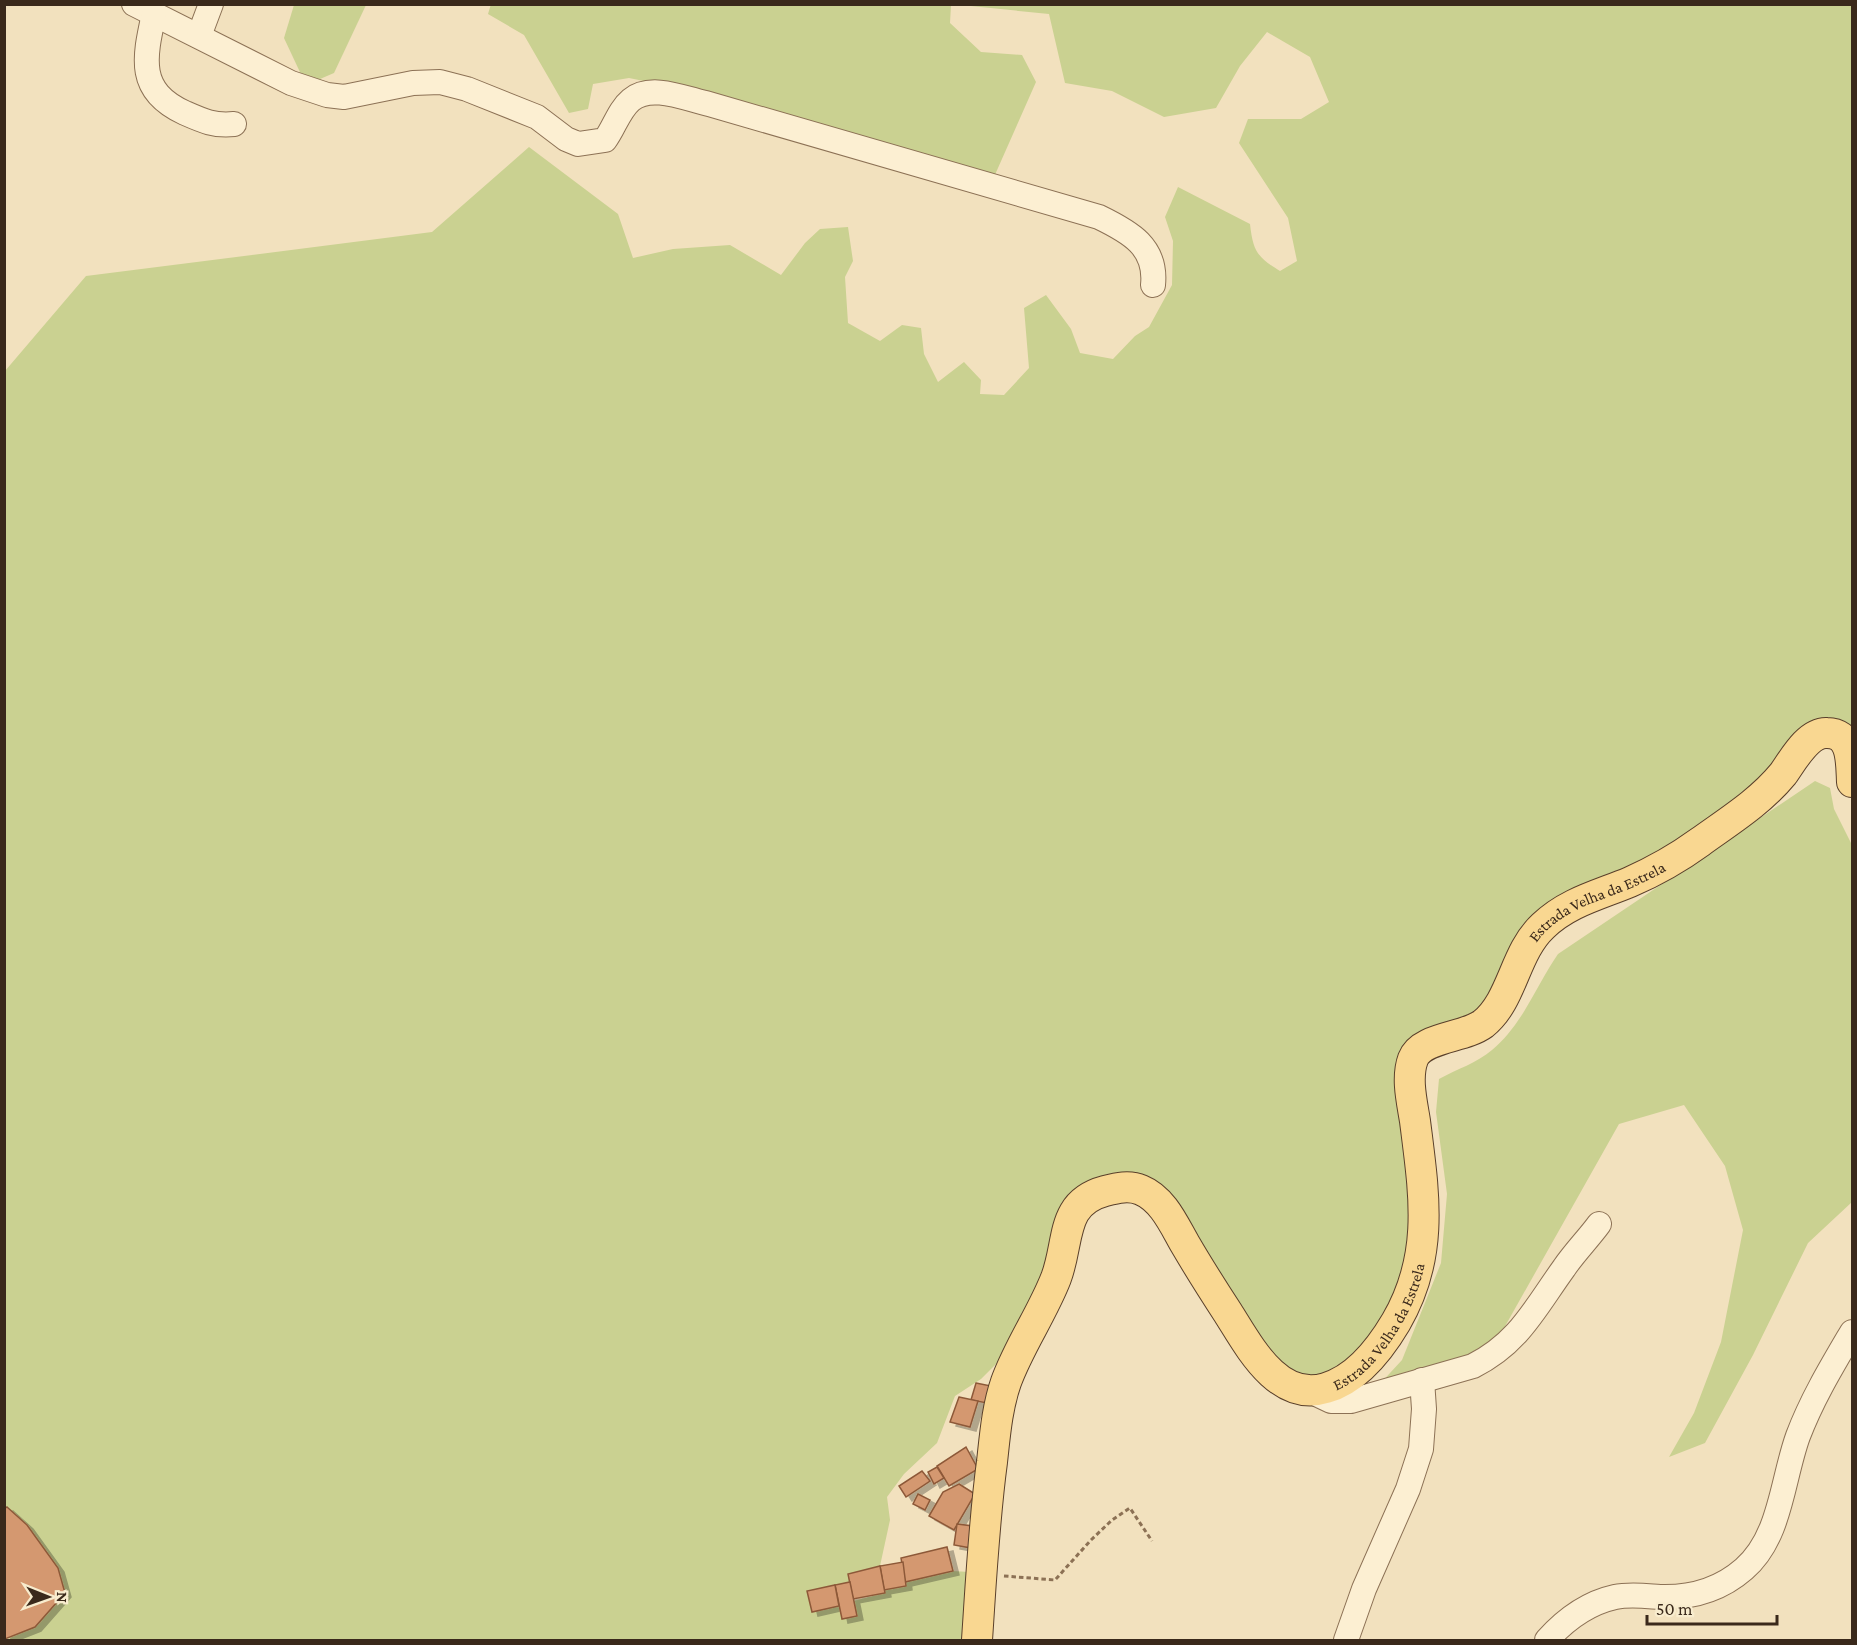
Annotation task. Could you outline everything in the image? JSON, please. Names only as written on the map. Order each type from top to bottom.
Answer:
[{"type":"main road","name":"Estrada Velha da Estrela","points":[[977,1641],[984,1520],[998,1409],[1023,1341],[1054,1282],[1074,1212],[1081,1201],[1092,1195],[1128,1187],[1145,1192],[1156,1200],[1168,1215],[1256,1356],[1266,1368],[1288,1384],[1312,1392],[1343,1382],[1361,1367],[1396,1322],[1418,1269],[1425,1230],[1425,1205],[1410,1084],[1413,1058],[1418,1050],[1425,1045],[1468,1033],[1487,1020],[1498,1007],[1517,962],[1528,944],[1544,924],[1560,911],[1631,882],[1684,854],[1768,790],[1815,736],[1822,732],[1833,733],[1843,739],[1850,749],[1852,782]]},
{"type":"street","points":[[199,36],[211,4]]},
{"type":"street","points":[[234,124],[213,126],[165,104],[156,92],[148,73],[144,9],[291,83],[327,95],[360,95],[413,82],[440,82],[467,89],[537,117],[566,139],[578,144],[605,140],[630,100],[645,93],[665,94],[709,104],[1099,217],[1134,235],[1143,245],[1152,258],[1154,285]]},
{"type":"street","points":[[1312,1392],[1331,1401],[1351,1401],[1473,1366],[1509,1343],[1599,1224]]},
{"type":"street","points":[[1547,1641],[1587,1606],[1615,1597],[1631,1595],[1688,1597],[1725,1581],[1756,1557],[1773,1524],[1797,1437],[1817,1391],[1852,1332]]},
{"type":"street","points":[[1346,1641],[1360,1597],[1408,1489],[1421,1449],[1424,1409],[1422,1380]]},
{"type":"path","points":[[981,1574],[1055,1580],[1091,1540],[1112,1520],[1130,1508],[1152,1541]]},
{"type":"green space","points":[[491,4],[951,5],[950,23],[981,52],[1022,55],[1036,82],[994,177],[727,98],[629,78],[593,84],[588,109],[569,113],[524,35],[488,14]]},
{"type":"green space","points":[[294,5],[366,5],[334,73],[306,85],[284,38]]},
{"type":"green space","points":[[961,5],[1852,5],[1852,755],[1831,729],[1735,814],[1575,900],[1497,1006],[1424,1043],[1419,1259],[1361,1366],[1289,1383],[1157,1199],[1092,1193],[996,1364],[981,1379],[955,1396],[937,1443],[904,1474],[887,1497],[890,1520],[880,1566],[850,1582],[808,1592],[812,1612],[884,1593],[884,1590],[906,1586],[905,1582],[953,1571],[969,1572],[968,1640],[5,1640],[35,1627],[65,1593],[56,1568],[35,1536],[7,1507],[5,1509],[5,371],[86,276],[432,232],[529,147],[618,214],[633,258],[673,249],[730,245],[781,275],[805,243],[820,229],[848,227],[853,261],[845,277],[848,323],[880,341],[902,325],[921,328],[924,354],[938,382],[964,362],[981,380],[980,394],[1004,395],[1029,368],[1024,308],[1046,295],[1071,329],[1080,353],[1113,359],[1135,336],[1149,327],[1172,285],[1173,241],[1165,217],[1178,187],[1250,224],[1255,247],[1261,257],[1280,271],[1297,261],[1288,218],[1239,143],[1248,119],[1301,119],[1329,102],[1310,57],[1267,32],[1240,66],[1216,108],[1164,117],[1112,91],[1065,83],[1049,14]]},
{"type":"green space","points":[[1815,781],[1830,788],[1834,809],[1852,845],[1852,1202],[1808,1243],[1753,1355],[1705,1443],[1669,1457],[1694,1413],[1721,1342],[1743,1230],[1725,1166],[1684,1105],[1619,1124],[1490,1353],[1366,1399],[1402,1360],[1441,1263],[1447,1194],[1436,1112],[1439,1079],[1480,1059],[1503,1040],[1521,1017],[1558,954]]},
{"type":"building","points":[[976,1383],[991,1386],[987,1403],[971,1400]]},
{"type":"building","points":[[959,1397],[978,1401],[970,1427],[950,1422]]},
{"type":"building","points":[[966,1447],[978,1469],[949,1486],[937,1466]]},
{"type":"building","points":[[937,1467],[944,1478],[934,1484],[928,1472]]},
{"type":"building","points":[[922,1471],[930,1481],[906,1497],[899,1486]]},
{"type":"building","points":[[959,1484],[975,1494],[954,1530],[929,1516],[943,1492]]},
{"type":"building","points":[[918,1494],[930,1500],[925,1510],[913,1504]]},
{"type":"building","points":[[7,1507],[27,1525],[58,1568],[65,1593],[35,1627],[5,1639],[4,1509]]},
{"type":"building","points":[[957,1524],[973,1526],[971,1548],[954,1545]]},
{"type":"building","points":[[947,1547],[953,1571],[905,1582],[901,1558]]},
{"type":"building","points":[[903,1562],[906,1586],[884,1590],[880,1566]]},
{"type":"building","points":[[880,1566],[885,1593],[853,1599],[848,1574]]},
{"type":"building","points":[[850,1582],[857,1616],[842,1619],[835,1585]]},
{"type":"building","points":[[835,1585],[839,1606],[812,1612],[807,1591]]}]
